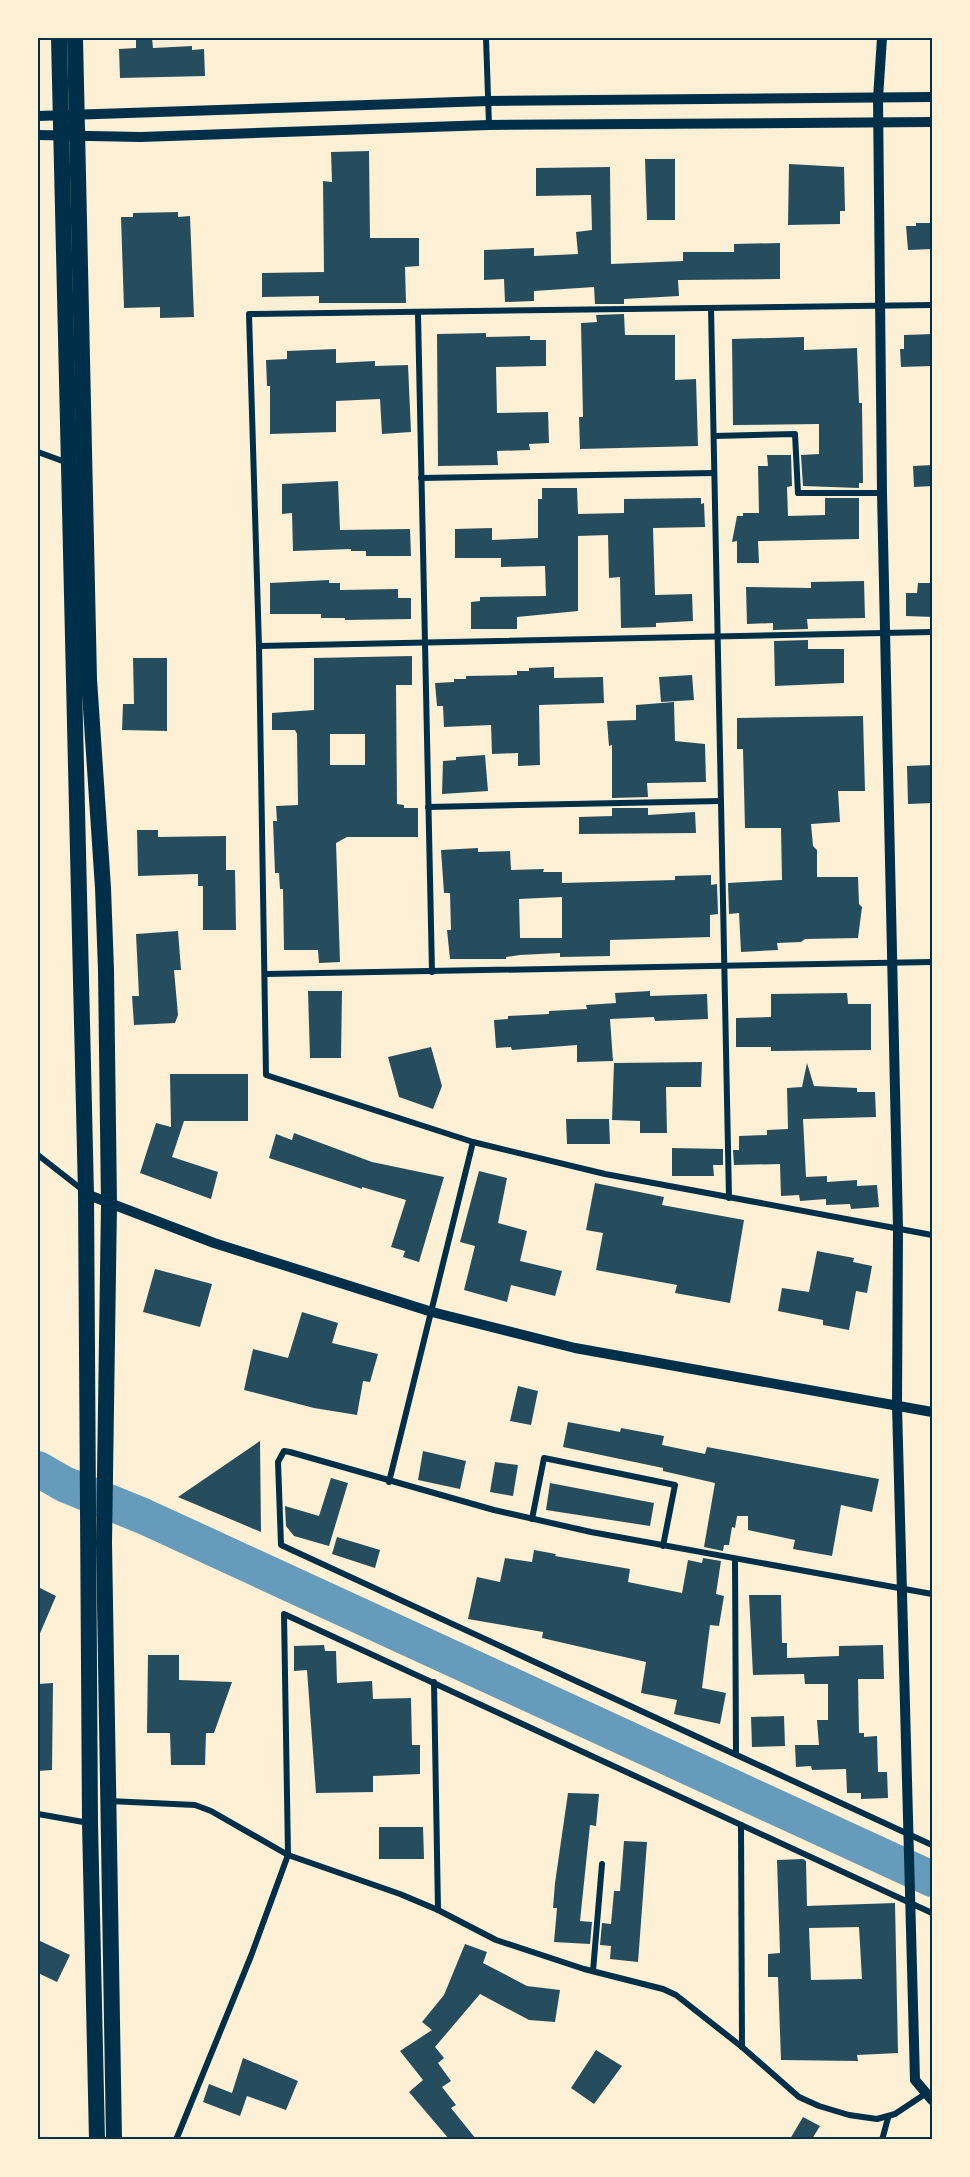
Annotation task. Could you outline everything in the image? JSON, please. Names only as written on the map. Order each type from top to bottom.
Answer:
[{"type":"highway","points":[[58,38],[77,463],[103,900],[109,1204],[104,1543],[114,2139]]},
{"type":"highway","points":[[75,38],[87,1540],[97,2139]]},
{"type":"street","points":[[486,38],[489,125]]},
{"type":"street","points":[[108,1801],[195,1805],[211,1811],[288,1855],[438,1910],[496,1940],[593,1971],[663,1989],[676,1995],[808,2102],[856,2116],[888,2118],[929,2097],[915,2080],[897,1406],[898,1229],[882,493],[878,98],[882,38]]},
{"type":"street","points":[[38,116],[488,101],[933,97]]},
{"type":"street","points":[[38,135],[141,136],[489,125],[933,123]]},
{"type":"street","points":[[933,305],[418,314],[249,314],[259,646],[266,1075],[473,1142],[605,1174],[933,1235]]},
{"type":"street","points":[[711,308],[729,1198]]},
{"type":"street","points":[[418,314],[423,642],[432,972]]},
{"type":"street","points":[[714,436],[795,434],[798,493],[882,493]]},
{"type":"street","points":[[38,452],[77,463]]},
{"type":"street","points":[[421,478],[714,473]]},
{"type":"street","points":[[259,646],[933,632]]},
{"type":"street","points":[[428,807],[721,801]]},
{"type":"street","points":[[266,974],[933,962]]},
{"type":"street","points":[[389,1482],[473,1142]]},
{"type":"street","points":[[38,1155],[86,1194],[109,1204],[214,1244],[432,1312],[575,1348],[933,1412]]},
{"type":"street","points":[[933,1594],[663,1546],[532,1519],[389,1482],[284,1450],[280,1454],[277,1469],[281,1545],[933,1845]]},
{"type":"street","points":[[532,1519],[544,1458],[664,1482],[675,1485],[663,1546]]},
{"type":"street","points":[[735,1559],[736,1754]]},
{"type":"street","points":[[176,2139],[251,1956],[288,1855],[284,1614],[933,1912]]},
{"type":"street","points":[[434,1682],[438,1910]]},
{"type":"street","points":[[38,1814],[90,1823]]},
{"type":"street","points":[[741,1825],[742,2047]]},
{"type":"street","points":[[593,1971],[602,1864]]},
{"type":"street","points":[[882,2139],[888,2118]]},
{"type":"building","points":[[136,38],[152,38],[153,48],[192,46],[192,50],[204,49],[205,76],[120,78],[119,49],[136,48]]},
{"type":"building","points":[[369,151],[370,238],[419,238],[419,266],[405,267],[406,303],[319,303],[319,296],[262,297],[262,273],[324,272],[323,181],[332,182],[331,152]]},
{"type":"building","points":[[645,159],[675,159],[675,220],[647,220]]},
{"type":"building","points":[[789,164],[844,167],[845,211],[840,211],[840,224],[788,225]]},
{"type":"building","points":[[610,167],[611,264],[683,261],[683,252],[734,252],[734,244],[780,243],[780,279],[678,280],[679,296],[624,299],[624,304],[595,304],[594,287],[534,291],[534,301],[505,302],[504,279],[484,280],[484,250],[534,248],[534,256],[578,254],[576,232],[592,230],[591,195],[536,196],[536,168]]},
{"type":"building","points":[[178,212],[178,217],[190,216],[194,317],[160,318],[160,307],[124,308],[121,217],[133,217],[133,213]]},
{"type":"building","points":[[916,223],[933,223],[933,249],[908,250],[906,226],[916,226]]},
{"type":"building","points":[[624,314],[625,335],[675,335],[675,380],[696,379],[698,446],[580,449],[579,417],[583,417],[581,323],[597,322],[596,315]]},
{"type":"building","points":[[486,333],[486,337],[530,336],[530,340],[546,340],[546,366],[496,367],[497,413],[548,412],[549,443],[529,444],[530,450],[497,451],[498,465],[438,466],[437,334]]},
{"type":"building","points":[[933,334],[933,366],[901,367],[900,349],[904,349],[904,335]]},
{"type":"building","points":[[804,337],[804,350],[857,348],[859,403],[862,403],[863,483],[859,483],[859,488],[803,486],[801,455],[819,454],[819,424],[733,425],[732,339]]},
{"type":"building","points":[[336,349],[336,363],[375,361],[375,366],[408,365],[411,432],[382,434],[380,399],[336,401],[336,432],[270,434],[270,386],[267,386],[266,360],[287,359],[287,351]]},
{"type":"building","points":[[767,455],[791,455],[792,486],[787,487],[788,516],[825,515],[825,498],[859,498],[859,539],[758,541],[759,563],[737,563],[737,541],[732,542],[737,516],[743,516],[743,513],[759,513],[758,466],[768,466]]},
{"type":"building","points":[[933,465],[933,486],[914,487],[913,466]]},
{"type":"building","points":[[338,481],[340,530],[410,529],[411,556],[366,556],[366,551],[351,551],[351,549],[293,551],[292,513],[282,514],[282,484]]},
{"type":"building","points":[[542,488],[577,488],[578,514],[624,513],[624,499],[701,498],[701,504],[704,503],[705,527],[653,528],[655,595],[692,594],[693,621],[656,623],[656,627],[621,628],[620,577],[609,578],[608,535],[578,536],[578,611],[517,617],[517,629],[471,629],[471,602],[480,601],[480,597],[546,596],[545,566],[501,567],[501,558],[455,558],[455,529],[492,528],[492,540],[538,538],[538,499],[542,499]]},
{"type":"building","points":[[329,580],[329,583],[340,583],[340,590],[398,589],[398,598],[411,598],[411,619],[345,620],[345,618],[321,618],[321,614],[270,614],[270,583]]},
{"type":"building","points":[[864,581],[865,618],[807,619],[808,629],[773,630],[773,623],[747,624],[746,587],[811,588],[811,582]]},
{"type":"building","points":[[918,583],[933,583],[933,617],[906,616],[906,593],[917,593]]},
{"type":"building","points":[[808,640],[808,649],[844,649],[844,683],[775,686],[774,641]]},
{"type":"building","points":[[412,656],[412,685],[396,685],[397,804],[404,805],[404,808],[418,808],[418,837],[347,837],[336,843],[340,962],[319,963],[318,950],[284,950],[283,889],[280,889],[279,873],[275,873],[273,821],[277,821],[276,806],[298,805],[297,734],[295,730],[272,730],[272,713],[314,710],[314,658]],"holes":[[[330,734],[365,734],[365,765],[330,765]]]},
{"type":"building","points":[[133,658],[167,658],[167,731],[122,730],[123,704],[134,704]]},
{"type":"building","points":[[554,667],[554,678],[603,677],[604,703],[539,705],[540,765],[518,766],[518,753],[492,754],[491,725],[444,727],[443,706],[437,706],[435,683],[454,682],[454,679],[466,679],[466,676],[517,675],[517,671],[529,671],[529,668]]},
{"type":"building","points":[[692,675],[694,700],[661,702],[659,677]]},
{"type":"building","points":[[674,702],[675,741],[705,744],[706,782],[647,783],[648,797],[612,798],[612,745],[609,746],[607,721],[636,720],[636,705]]},
{"type":"building","points":[[863,716],[865,791],[838,791],[840,822],[811,824],[813,846],[817,850],[817,877],[858,877],[859,904],[862,907],[858,938],[805,939],[801,942],[777,943],[778,950],[741,952],[739,913],[729,914],[728,883],[782,880],[781,828],[745,828],[743,749],[737,749],[737,718]]},
{"type":"building","points":[[485,755],[488,791],[442,794],[443,761],[456,760],[456,757]]},
{"type":"building","points":[[933,765],[933,803],[908,804],[907,766]]},
{"type":"building","points":[[612,808],[648,808],[648,815],[695,812],[696,833],[579,834],[579,817],[612,816]]},
{"type":"building","points":[[137,830],[158,830],[158,837],[226,836],[226,870],[235,870],[236,930],[203,930],[203,886],[198,886],[198,874],[138,876]]},
{"type":"building","points":[[478,848],[478,852],[510,851],[511,870],[544,869],[543,872],[562,872],[562,883],[675,880],[675,876],[711,875],[711,885],[717,884],[718,914],[710,915],[710,937],[610,940],[610,956],[560,957],[560,953],[520,955],[506,957],[506,959],[450,959],[447,930],[451,930],[450,893],[444,893],[441,850]],"holes":[[[562,897],[562,938],[520,938],[519,899]]]},
{"type":"building","points":[[178,931],[181,970],[174,970],[178,1015],[175,1023],[134,1025],[132,996],[139,996],[136,934]]},
{"type":"building","points":[[308,991],[342,991],[341,1058],[310,1058]]},
{"type":"building","points":[[650,991],[650,996],[707,994],[708,1019],[655,1021],[654,1017],[610,1019],[613,1061],[577,1062],[577,1045],[512,1050],[511,1047],[496,1048],[494,1020],[508,1019],[508,1016],[549,1014],[549,1011],[587,1009],[586,1005],[616,1003],[615,993]]},
{"type":"building","points":[[847,993],[848,1004],[871,1004],[871,1050],[771,1051],[771,1047],[736,1047],[736,1018],[771,1017],[771,994]]},
{"type":"building","points":[[431,1047],[442,1086],[433,1109],[399,1097],[388,1057]]},
{"type":"building","points":[[702,1062],[701,1087],[666,1087],[667,1133],[640,1133],[640,1121],[612,1120],[614,1063]]},
{"type":"building","points":[[807,1063],[814,1086],[857,1088],[857,1092],[875,1092],[876,1117],[803,1119],[806,1177],[827,1176],[827,1182],[857,1180],[857,1186],[877,1185],[879,1207],[851,1209],[850,1204],[826,1205],[826,1199],[800,1201],[799,1195],[781,1196],[780,1164],[734,1165],[733,1150],[739,1150],[739,1136],[767,1135],[767,1130],[788,1129],[787,1088],[802,1087]]},
{"type":"building","points":[[170,1074],[248,1074],[248,1121],[184,1121],[172,1157],[218,1172],[211,1199],[140,1173],[156,1123],[171,1127]]},
{"type":"building","points":[[566,1119],[609,1119],[610,1144],[567,1144]]},
{"type":"building","points":[[294,1133],[372,1162],[444,1177],[419,1262],[403,1257],[405,1251],[391,1247],[406,1200],[362,1187],[362,1189],[269,1158],[276,1134],[292,1140]]},
{"type":"building","points":[[672,1148],[723,1149],[723,1165],[713,1165],[714,1176],[672,1176]]},
{"type":"building","points":[[479,1171],[507,1178],[498,1223],[527,1231],[520,1261],[562,1271],[555,1296],[511,1285],[507,1302],[464,1290],[475,1246],[460,1242]]},
{"type":"building","points":[[595,1183],[664,1197],[662,1205],[744,1220],[730,1303],[675,1293],[677,1285],[596,1270],[603,1233],[586,1230]]},
{"type":"building","points":[[817,1251],[854,1258],[853,1262],[872,1266],[867,1293],[856,1291],[849,1330],[823,1325],[823,1320],[778,1311],[782,1288],[809,1292]]},
{"type":"building","points":[[155,1269],[212,1284],[200,1327],[143,1312]]},
{"type":"building","points":[[302,1312],[338,1323],[332,1343],[378,1354],[370,1382],[363,1381],[357,1415],[314,1408],[244,1390],[253,1349],[288,1358]]},
{"type":"building","points":[[518,1386],[538,1391],[531,1425],[510,1421]]},
{"type":"building","points":[[568,1422],[620,1432],[621,1428],[664,1436],[662,1445],[705,1454],[707,1447],[879,1479],[872,1512],[841,1505],[832,1556],[793,1549],[795,1540],[748,1530],[748,1516],[737,1516],[735,1528],[732,1527],[729,1545],[724,1545],[723,1551],[704,1547],[715,1483],[663,1471],[663,1468],[563,1447]]},
{"type":"building","points":[[260,1441],[261,1532],[178,1497]]},
{"type":"building","points":[[423,1451],[466,1461],[460,1489],[418,1480]]},
{"type":"building","points":[[495,1462],[518,1465],[513,1496],[490,1492]]},
{"type":"building","points":[[331,1478],[348,1483],[329,1546],[294,1536],[286,1526],[285,1506],[319,1516]]},
{"type":"building","points":[[550,1483],[654,1503],[650,1526],[546,1510]]},
{"type":"building","points":[[337,1537],[380,1550],[375,1568],[332,1554]]},
{"type":"building","points":[[534,1550],[556,1554],[555,1556],[630,1569],[628,1582],[682,1593],[688,1560],[702,1563],[703,1558],[721,1561],[716,1594],[724,1596],[719,1626],[710,1625],[702,1688],[726,1693],[720,1724],[674,1714],[677,1700],[641,1693],[646,1662],[542,1638],[543,1632],[468,1619],[477,1577],[500,1582],[505,1558],[532,1562]]},
{"type":"building","points":[[38,1587],[56,1596],[38,1638]]},
{"type":"building","points":[[749,1595],[781,1595],[782,1643],[787,1643],[787,1658],[839,1656],[839,1646],[883,1645],[884,1679],[858,1679],[859,1733],[864,1733],[864,1737],[877,1736],[878,1772],[887,1772],[888,1798],[861,1799],[861,1793],[847,1793],[846,1769],[812,1770],[811,1766],[796,1767],[795,1745],[819,1745],[817,1720],[828,1720],[828,1684],[805,1684],[804,1674],[753,1675]]},
{"type":"building","points":[[324,1645],[325,1651],[336,1651],[337,1683],[372,1681],[373,1699],[411,1698],[412,1745],[420,1745],[420,1774],[373,1776],[373,1792],[316,1793],[307,1670],[294,1671],[294,1646]]},
{"type":"building","points":[[148,1655],[179,1655],[179,1680],[232,1682],[214,1733],[206,1733],[205,1765],[171,1765],[170,1733],[147,1733]]},
{"type":"building","points":[[53,1683],[52,1770],[38,1771],[38,1684]]},
{"type":"building","points":[[784,1716],[785,1746],[752,1747],[751,1717]]},
{"type":"building","points":[[568,1793],[599,1794],[596,1826],[590,1825],[580,1921],[592,1922],[590,1944],[554,1942],[557,1908],[553,1908],[555,1883]]},
{"type":"building","points":[[379,1827],[423,1827],[424,1859],[379,1859]]},
{"type":"building","points":[[624,1841],[647,1842],[638,1962],[610,1959],[611,1946],[600,1945],[602,1923],[611,1924],[614,1891],[620,1891]]},
{"type":"building","points":[[803,1859],[806,1861],[807,1906],[895,1903],[898,2053],[857,2055],[858,2061],[781,2060],[778,1977],[768,1977],[768,1954],[780,1953],[777,1860]],"holes":[[[859,1927],[862,1979],[811,1980],[809,1928]]]},
{"type":"building","points":[[38,1940],[70,1955],[57,1982],[38,1973]]},
{"type":"building","points":[[465,1944],[487,1952],[483,1963],[527,1986],[560,1990],[555,2022],[529,2020],[480,1994],[435,2047],[444,2058],[438,2063],[451,2081],[442,2087],[456,2105],[451,2108],[476,2139],[449,2139],[409,2092],[423,2080],[400,2051],[432,2030],[422,2022],[444,1995]]},
{"type":"building","points":[[596,2050],[622,2066],[594,2104],[571,2088]]},
{"type":"building","points":[[243,2058],[298,2081],[286,2110],[247,2096],[240,2116],[203,2102],[209,2084],[232,2093]]},
{"type":"building","points":[[803,2117],[820,2126],[812,2139],[790,2139]]},
{"type":"waterway","points":[[38,1469],[64,1484],[143,1516],[932,1879]]}]
